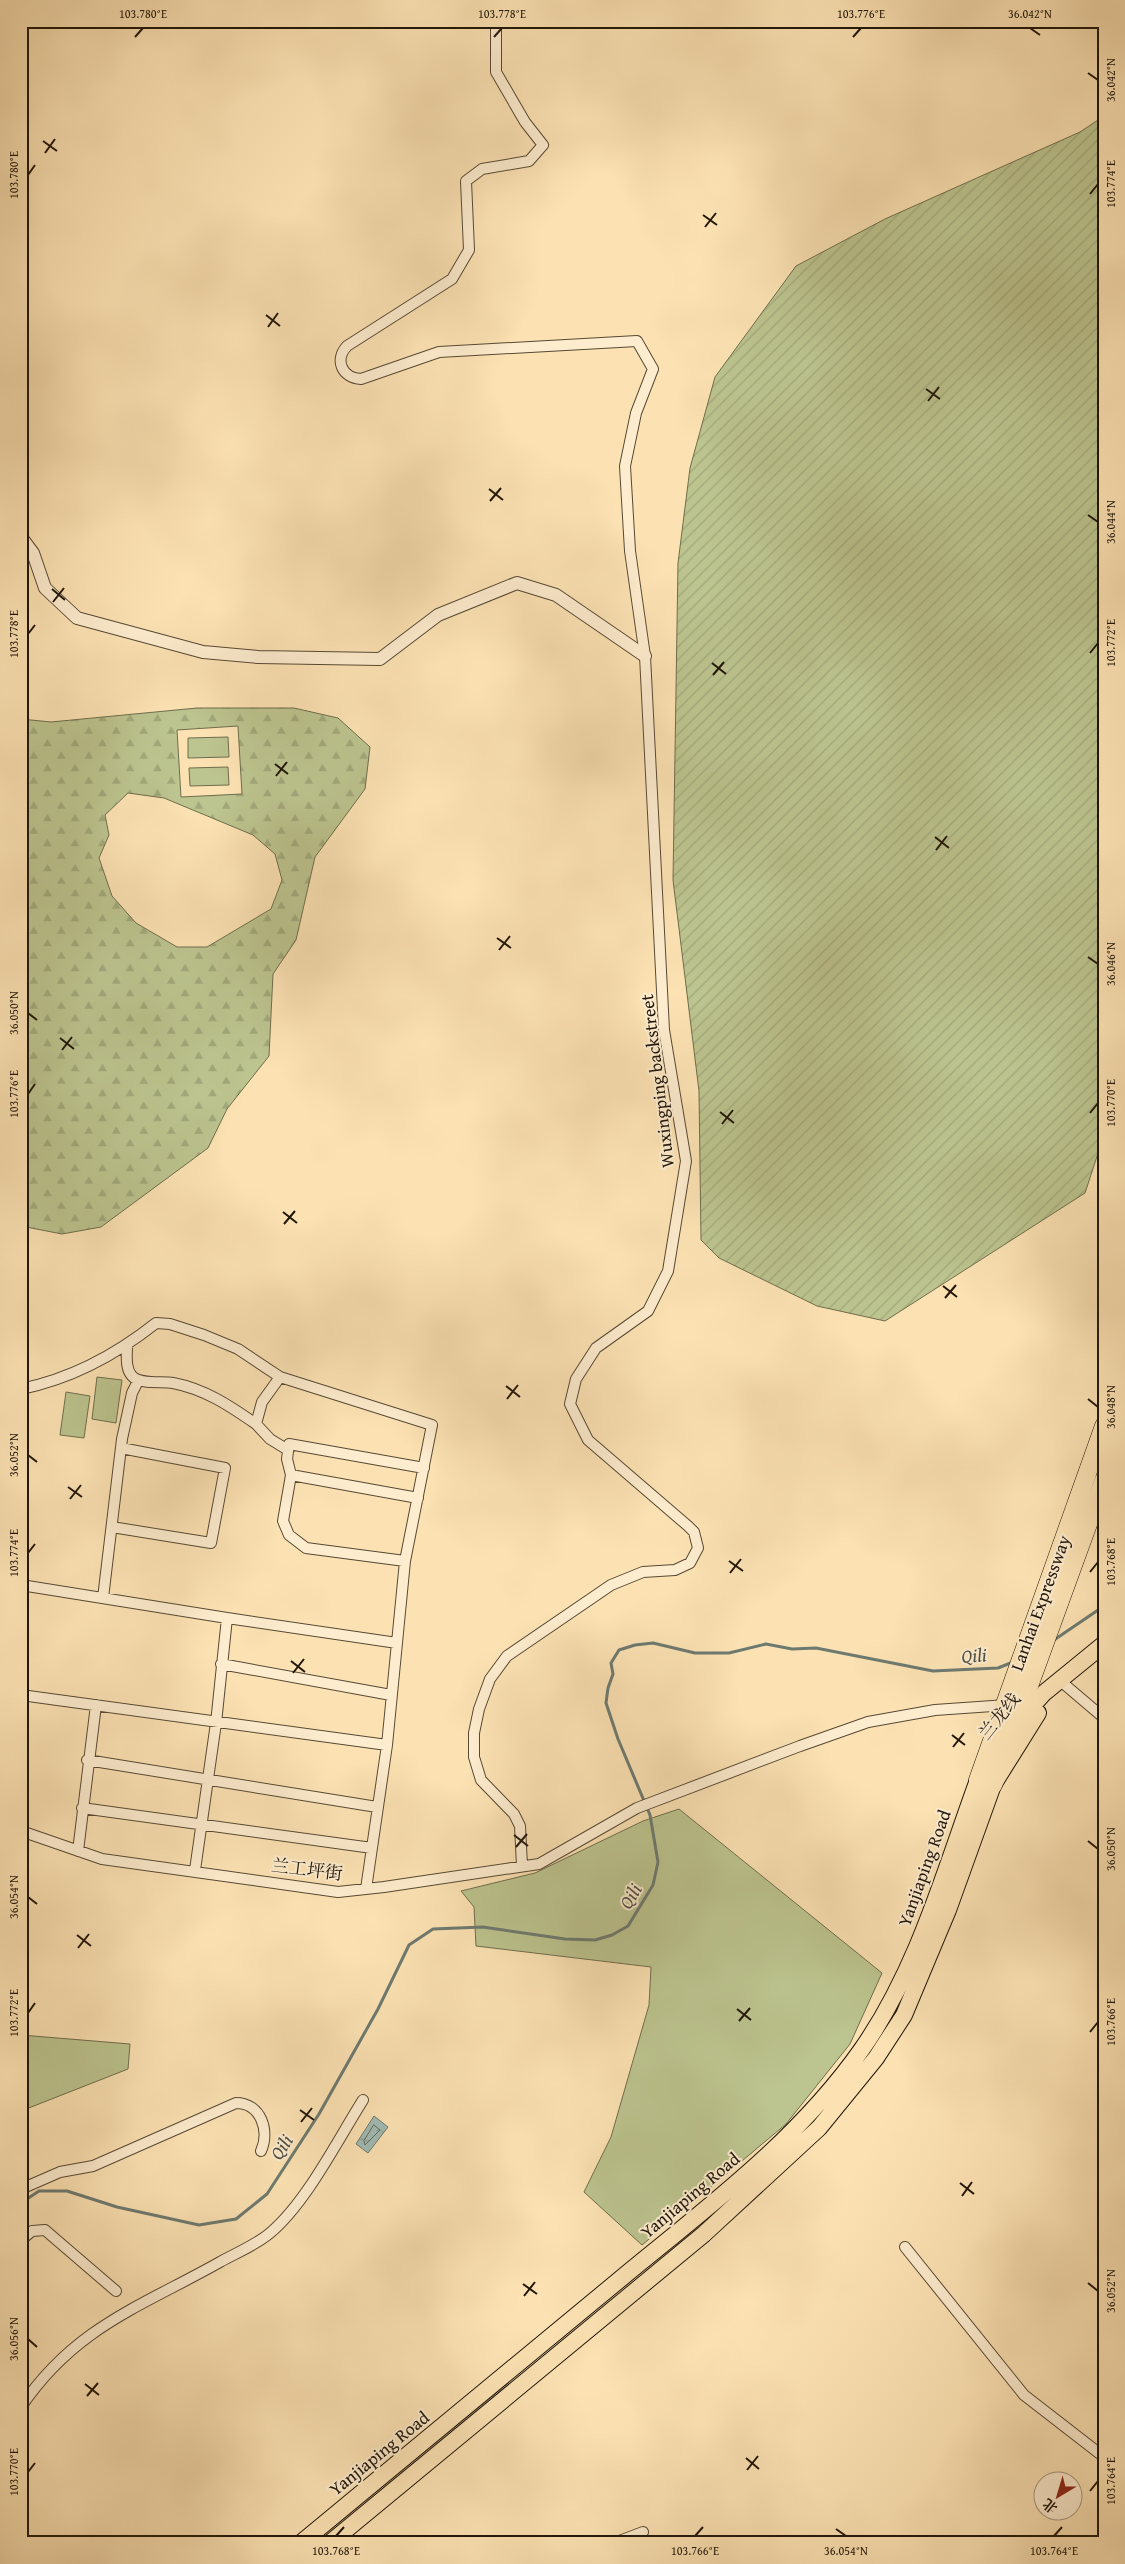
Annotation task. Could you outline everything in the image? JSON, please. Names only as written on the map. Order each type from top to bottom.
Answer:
[{"type":"highway","name":"Lanhai Expressway","points":[[985,1783],[1003,1706],[1104,1426]]},
{"type":"highway","name":"Lanhai Expressway","points":[[985,1783],[1016,1724],[1035,1703],[1033,1675],[1104,1480]]},
{"type":"highway","name":"兰龙线","points":[[1035,1703],[1064,1684],[1104,1645]]},
{"type":"highway","name":"兰龙线","points":[[985,1783],[1032,1720],[1035,1703],[1104,1645]]},
{"type":"highway","name":"Yanjiaping Road","points":[[301,2543],[772,2152],[808,2117],[863,2048],[889,2006],[909,1964],[985,1783]]},
{"type":"highway","name":"Yanjiaping Road","points":[[330,2543],[696,2240],[783,2164],[819,2128],[876,2058],[904,2015],[948,1910],[985,1783]]},
{"type":"highway","points":[[889,2006],[904,2015]]},
{"type":"street","points":[[498,21],[496,26],[496,72],[525,122],[543,145],[529,161],[482,169],[466,182],[468,250],[452,279],[347,346],[340,356],[340,362],[344,372],[349,376],[361,378],[439,352],[636,341],[653,369],[636,413],[625,466],[630,551],[645,656]]},
{"type":"street","points":[[21,537],[33,554],[45,588],[77,618],[203,652],[258,657],[380,659],[438,615],[517,583],[556,594],[645,656]]},
{"type":"street","name":"Wuxingping backstreet","points":[[522,1866],[520,1826],[514,1814],[481,1780],[474,1757],[474,1733],[478,1708],[490,1679],[507,1656],[611,1585],[643,1572],[684,1568],[695,1556],[698,1548],[694,1532],[688,1526],[588,1440],[570,1404],[576,1379],[596,1348],[648,1311],[668,1271],[686,1161],[664,1030],[645,656]]},
{"type":"street","points":[[21,1389],[71,1373],[126,1346],[156,1323],[170,1324],[238,1349],[280,1377],[432,1425],[406,1561],[387,1745],[366,1889]]},
{"type":"street","points":[[126,1346],[127,1366],[132,1376],[138,1381],[162,1381],[194,1387],[256,1424],[270,1439],[288,1450]]},
{"type":"street","points":[[256,1424],[262,1402],[280,1377]]},
{"type":"street","points":[[103,1598],[121,1448],[130,1400],[138,1381]]},
{"type":"street","points":[[406,1561],[306,1548],[289,1535],[283,1521],[291,1475],[287,1459],[289,1444],[424,1468]]},
{"type":"street","points":[[112,1527],[211,1542],[225,1468],[121,1448]]},
{"type":"street","points":[[291,1475],[418,1498]]},
{"type":"street","points":[[21,1585],[397,1643]]},
{"type":"street","points":[[195,1870],[216,1723],[227,1618]]},
{"type":"street","points":[[221,1664],[391,1695]]},
{"type":"street","points":[[1064,1684],[1104,1718]]},
{"type":"street","points":[[21,1695],[387,1745]]},
{"type":"street","name":"兰工坪街","points":[[21,1831],[102,1859],[195,1870],[338,1892],[366,1889],[539,1864],[638,1808],[868,1722],[935,1710],[1035,1703]]},
{"type":"street","points":[[78,1851],[87,1760],[96,1705]]},
{"type":"street","points":[[87,1760],[377,1807]]},
{"type":"street","points":[[82,1808],[372,1848]]},
{"type":"street","points":[[21,2408],[58,2362],[105,2324],[269,2234],[291,2211],[363,2100]]},
{"type":"street","points":[[21,2189],[60,2172],[93,2166],[236,2103],[250,2107],[262,2121],[265,2139],[261,2151]]},
{"type":"street","points":[[21,2240],[32,2231],[45,2230],[116,2291]]},
{"type":"street","points":[[905,2248],[1024,2395],[1104,2457]]},
{"type":"street","points":[[614,2543],[642,2532]]},
{"type":"green space","points":[[1104,116],[1104,1135],[1085,1193],[885,1321],[817,1306],[719,1258],[701,1240],[699,1091],[673,880],[678,563],[690,468],[715,377],[796,266],[885,219],[1080,132]]},
{"type":"green space","points":[[197,708],[294,708],[338,718],[370,747],[365,789],[315,857],[296,940],[273,974],[269,1056],[227,1109],[208,1148],[101,1227],[62,1234],[21,1226],[21,719],[51,722]],"holes":[[[238,726],[242,794],[181,797],[177,730]],[[128,793],[164,798],[253,835],[275,854],[282,880],[271,909],[207,947],[177,947],[136,923],[112,896],[99,858],[109,835],[105,815]]]},
{"type":"green space","points":[[228,737],[229,757],[188,758],[188,738]]},
{"type":"green space","points":[[228,767],[229,785],[190,786],[189,768]]},
{"type":"green space","points":[[97,1377],[122,1380],[116,1423],[92,1419]]},
{"type":"green space","points":[[66,1392],[90,1396],[84,1438],[60,1435]]},
{"type":"green space","points":[[679,1809],[882,1973],[850,2044],[786,2124],[642,2245],[584,2192],[611,2137],[649,2005],[651,1967],[476,1946],[474,1907],[461,1891],[535,1873],[643,1821]]},
{"type":"green space","points":[[21,2035],[130,2044],[128,2069],[21,2111]]},
{"type":"water","points":[[374,2116],[388,2127],[368,2153],[356,2144]]},
{"type":"waterway","name":"Qili","points":[[1054,1640],[1104,1606]]},
{"type":"waterway","name":"Qili","points":[[21,2203],[39,2191],[67,2191],[117,2207],[199,2225],[236,2219],[267,2194],[319,2114],[378,2009],[409,1945],[433,1929],[483,1927],[565,1939],[595,1940],[612,1935],[628,1926],[653,1885],[658,1862],[650,1815],[618,1739],[606,1703],[608,1688],[613,1674],[611,1663],[619,1650],[635,1645],[653,1643],[695,1653],[729,1653],[766,1644],[792,1649],[816,1648],[933,1671],[998,1668],[1013,1662]]}]
